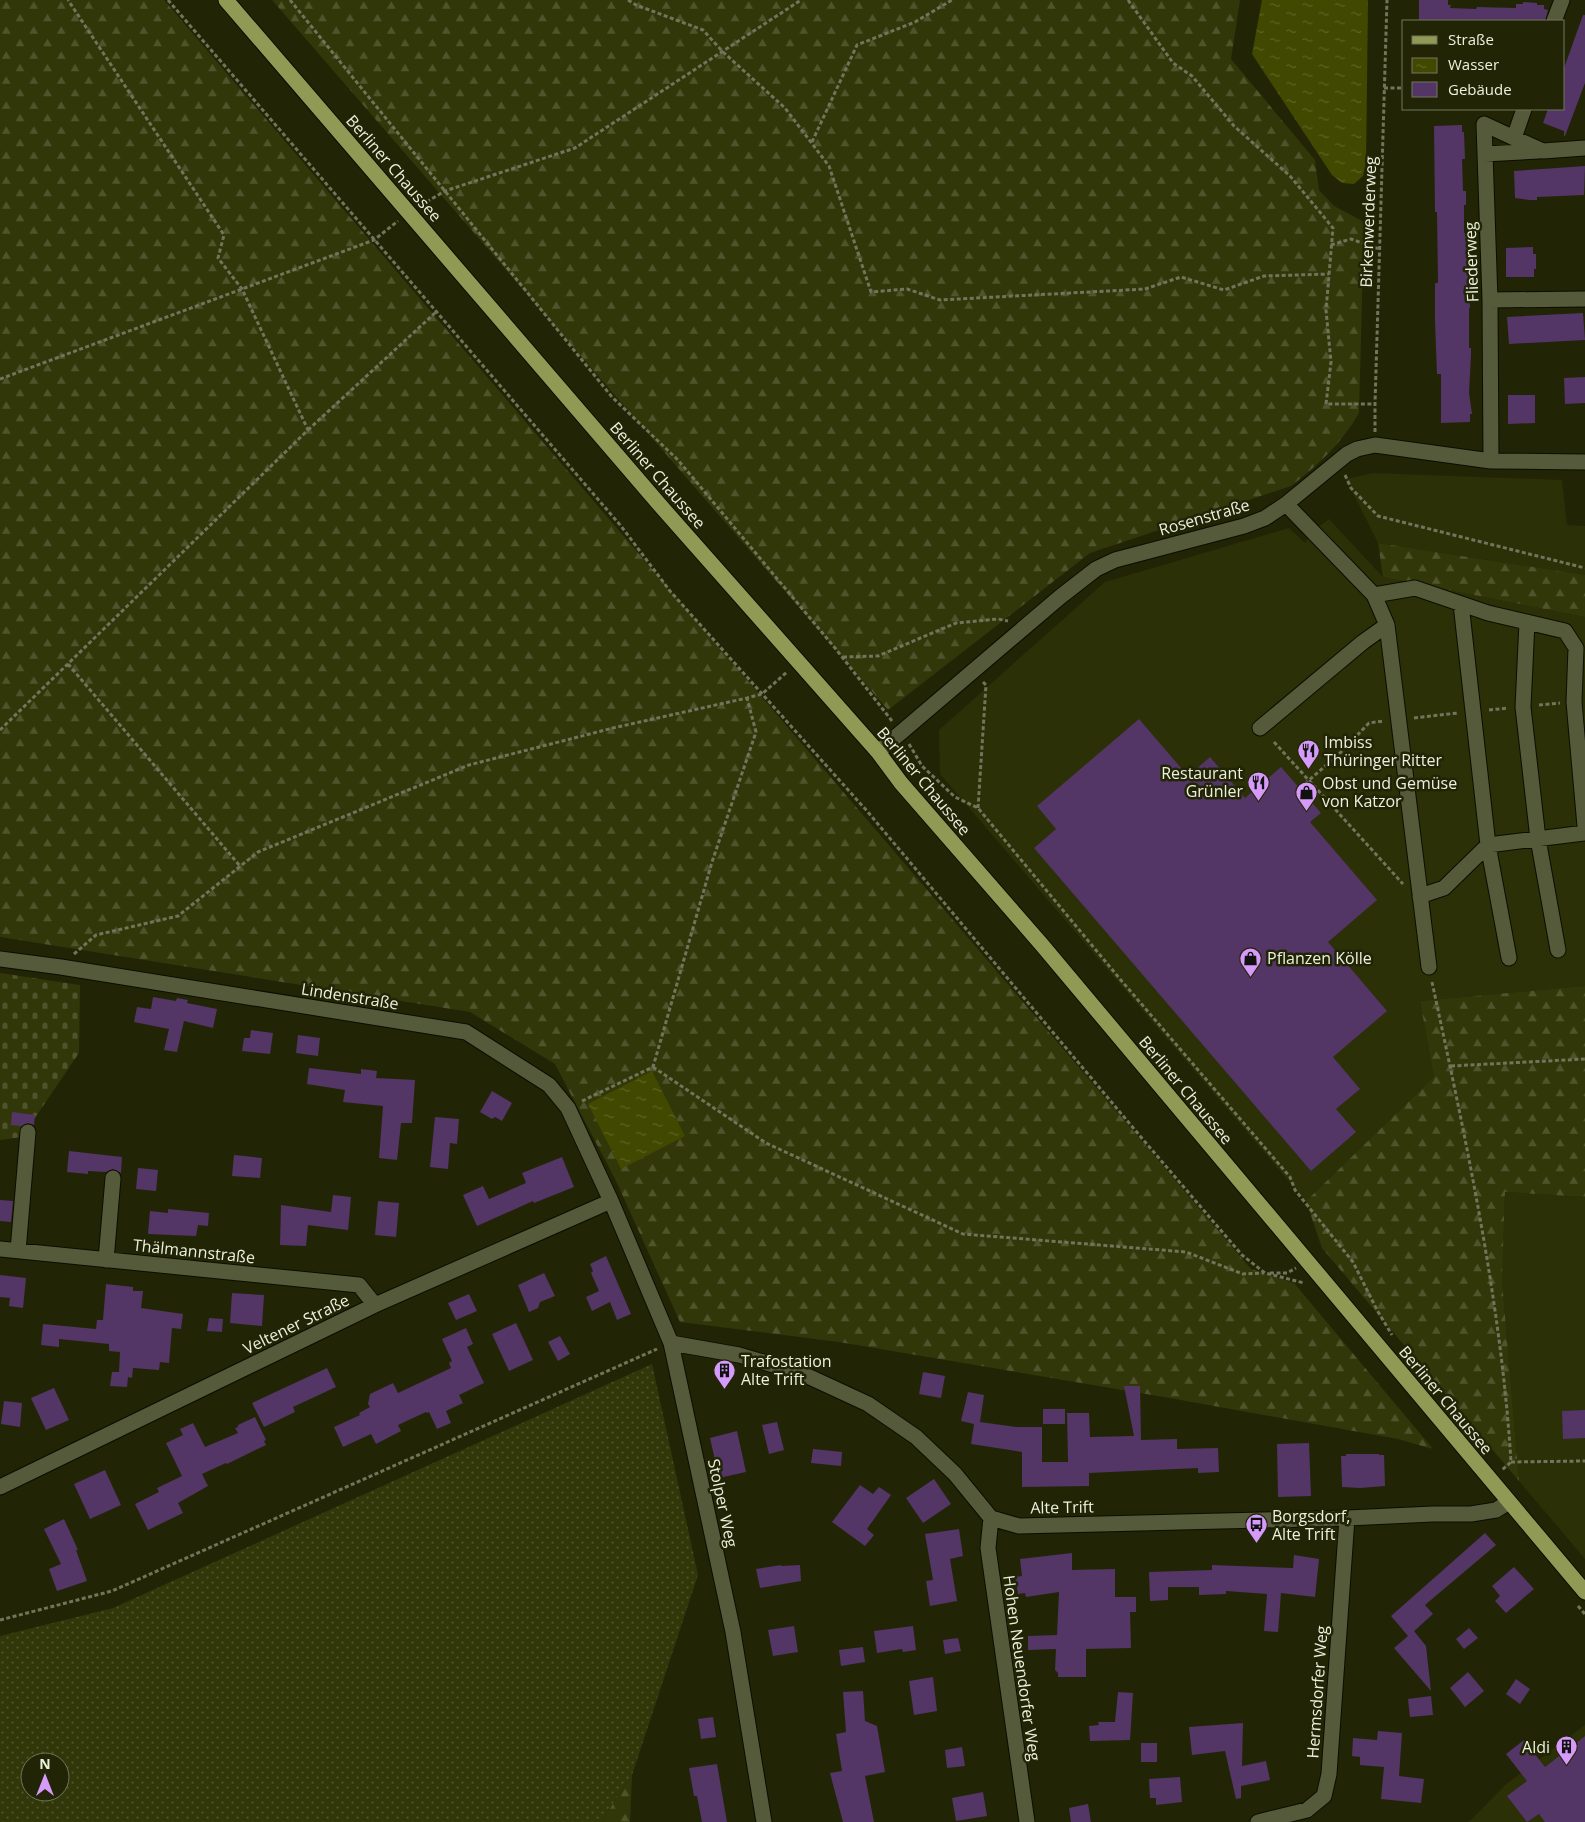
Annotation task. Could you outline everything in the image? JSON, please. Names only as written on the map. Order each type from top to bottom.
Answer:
[{"type":"main road","name":"Berliner Chaussee","points":[[226,0],[659,504],[878,752],[901,783],[1042,945],[1509,1502],[1584,1588]]},
{"type":"street","points":[[1554,20],[1562,0]]},
{"type":"street","points":[[1524,110],[1514,138],[1543,151]]},
{"type":"street","name":"Fliederweg","points":[[1491,461],[1490,300],[1484,124],[1514,138]]},
{"type":"street","points":[[1485,154],[1585,148]]},
{"type":"street","points":[[1490,300],[1585,299]]},
{"type":"street","name":"Rosenstraße","points":[[878,752],[1096,569],[1115,560],[1244,526],[1265,518],[1286,504],[1347,454],[1357,449],[1375,445],[1491,461],[1585,462]]},
{"type":"street","points":[[1286,504],[1374,595],[1387,625],[1429,967]]},
{"type":"street","points":[[1374,595],[1415,588],[1488,613],[1565,631],[1576,648],[1574,702],[1585,826]]},
{"type":"street","points":[[1461,604],[1488,845],[1509,958]]},
{"type":"street","points":[[1527,622],[1523,707],[1538,838],[1558,950]]},
{"type":"street","points":[[1260,728],[1363,642],[1387,625]]},
{"type":"street","points":[[1421,899],[1444,888],[1488,845],[1585,833]]},
{"type":"street","name":"Lindenstraße","points":[[0,958],[61,966],[466,1032],[549,1085],[568,1108],[611,1201]]},
{"type":"street","points":[[18,1251],[28,1132]]},
{"type":"street","points":[[106,1260],[113,1178]]},
{"type":"street","name":"Veltener Straße","points":[[0,1487],[375,1306],[611,1201]]},
{"type":"street","name":"Stolper Weg","points":[[611,1201],[671,1343],[733,1632],[764,1822]]},
{"type":"street","name":"Thälmannstraße","points":[[0,1249],[359,1285],[375,1306]]},
{"type":"street","points":[[671,1343],[739,1355],[801,1373],[868,1404],[916,1437],[955,1474],[991,1518]]},
{"type":"street","name":"Alte Trift","points":[[991,1518],[1019,1526],[1347,1518],[1471,1514],[1496,1510],[1509,1502]]},
{"type":"street","name":"Hohen Neuendorfer Weg","points":[[991,1518],[988,1548],[1026,1822]]},
{"type":"street","name":"Hermsdorfer Weg","points":[[1258,1822],[1308,1810],[1324,1796],[1329,1774],[1347,1518]]},
{"type":"path","points":[[68,0],[224,235],[218,258],[242,290],[308,430]]},
{"type":"path","points":[[168,0],[621,526],[670,592],[867,811],[1127,1121],[1242,1254],[1265,1273],[1304,1282],[1310,1289]]},
{"type":"path","points":[[290,0],[612,397],[678,460],[842,657],[900,732],[922,766],[955,797],[978,808],[1290,1177],[1295,1190],[1352,1262],[1376,1310],[1395,1340]]},
{"type":"path","points":[[628,0],[636,5],[703,30],[722,52],[785,108],[830,166],[871,292],[906,289],[940,300],[1145,289],[1181,277],[1224,290],[1264,276],[1329,274]]},
{"type":"path","points":[[0,380],[374,240],[409,212],[445,191],[575,148],[801,0]]},
{"type":"path","points":[[812,143],[858,45],[915,22],[952,0]]},
{"type":"path","points":[[1128,0],[1173,63],[1192,76],[1234,126],[1290,176],[1333,228],[1326,310],[1331,362],[1326,404],[1375,404]]},
{"type":"path","name":"Birkenwerderweg","points":[[1375,445],[1387,0]]},
{"type":"path","points":[[1384,88],[1402,88]]},
{"type":"path","points":[[1331,245],[1351,239],[1379,248]]},
{"type":"path","points":[[0,730],[308,430],[436,312]]},
{"type":"path","points":[[1338,462],[1351,488],[1378,516],[1585,568]]},
{"type":"path","points":[[842,657],[878,656],[956,623],[998,619],[1026,626]]},
{"type":"path","points":[[61,966],[96,935],[178,916],[258,852],[468,765],[613,728],[762,694],[798,663]]},
{"type":"path","points":[[68,664],[240,866]]},
{"type":"path","points":[[974,670],[986,685],[978,808]]},
{"type":"path","points":[[568,1108],[653,1067],[712,862],[756,732],[747,698]]},
{"type":"path","points":[[1300,788],[1338,755],[1369,723],[1574,702]]},
{"type":"path","points":[[1274,742],[1308,781],[1421,899]]},
{"type":"path","points":[[1429,967],[1451,1066],[1487,1262],[1507,1397],[1511,1462]]},
{"type":"path","points":[[1451,1066],[1585,1059]]},
{"type":"path","points":[[653,1067],[766,1143],[963,1234],[1186,1252],[1243,1274],[1287,1273],[1307,1262]]},
{"type":"path","points":[[0,1620],[112,1592],[671,1343]]},
{"type":"path","points":[[1502,1470],[1511,1462],[1585,1461]]},
{"type":"path","points":[[1496,1463],[1508,1478]]},
{"type":"shaded area","points":[[1372,473],[1562,480],[1567,525],[1585,526],[1585,575],[1378,543],[1346,479]]},
{"type":"shaded area","points":[[1329,519],[1383,577],[1585,617],[1585,986],[1420,1001],[1434,1077],[1306,1201],[940,774],[939,730],[1105,582],[1289,528],[1305,543],[1313,531]]},
{"type":"shaded area","points":[[1505,1192],[1585,1197],[1585,1559],[1519,1481],[1502,1280]]},
{"type":"shaded area","name":"Aldi","points":[[1585,1725],[1585,1822],[1469,1822],[1505,1785]]},
{"type":"green space","points":[[0,0],[164,0],[1251,1269],[1294,1283],[1433,1449],[1398,1439],[839,1342],[680,1322],[616,1181],[555,1064],[470,1012],[0,937]]},
{"type":"green space","points":[[272,0],[1240,0],[1231,59],[1315,160],[1319,190],[1334,206],[1364,222],[1359,413],[1329,453],[1291,486],[1090,553],[888,710]]},
{"type":"green space","points":[[1378,543],[1585,575],[1585,617],[1383,577]]},
{"type":"green space","points":[[0,973],[80,985],[79,1053],[22,1137],[0,1140]]},
{"type":"green space","points":[[1585,986],[1585,1197],[1505,1192],[1502,1280],[1519,1481],[1322,1248],[1306,1201],[1434,1077],[1420,1001]]},
{"type":"green space","points":[[652,1364],[698,1575],[632,1775],[601,1822],[0,1822],[0,1636],[113,1608]]},
{"type":"green space","points":[[632,1775],[630,1822],[601,1822]]},
{"type":"water","points":[[1262,0],[1368,0],[1366,161],[1363,176],[1354,184],[1342,183],[1332,175],[1252,54]]},
{"type":"water","points":[[652,1071],[685,1136],[621,1169],[588,1104]]},
{"type":"building","points":[[1419,0],[1448,0],[1448,5],[1451,5],[1450,8],[1476,9],[1477,7],[1516,8],[1516,4],[1523,4],[1523,2],[1537,3],[1537,5],[1544,5],[1544,9],[1548,10],[1545,20],[1419,20]]},
{"type":"building","points":[[1583,15],[1585,15],[1585,83],[1564,136],[1564,131],[1543,123],[1548,110],[1565,110],[1565,65]]},
{"type":"building","points":[[1462,125],[1465,159],[1462,159],[1463,191],[1466,191],[1464,233],[1467,233],[1469,241],[1469,348],[1471,348],[1471,355],[1469,393],[1472,414],[1470,414],[1470,422],[1441,423],[1441,374],[1437,374],[1435,321],[1435,283],[1438,283],[1434,126]]},
{"type":"building","points":[[1585,166],[1584,195],[1537,197],[1537,200],[1515,198],[1514,171]]},
{"type":"building","points":[[1533,247],[1533,254],[1536,254],[1534,277],[1506,277],[1506,248]]},
{"type":"building","points":[[1583,313],[1585,340],[1509,344],[1507,317]]},
{"type":"building","points":[[1585,377],[1585,403],[1565,404],[1564,378]]},
{"type":"building","points":[[1508,395],[1535,395],[1535,423],[1508,424]]},
{"type":"building","name":"Pflanzen Kölle","points":[[1139,719],[1188,776],[1210,757],[1245,798],[1281,767],[1321,813],[1310,822],[1377,900],[1328,942],[1387,1011],[1333,1057],[1360,1089],[1336,1109],[1356,1132],[1311,1171],[1034,848],[1056,829],[1037,806]]},
{"type":"building","points":[[153,997],[176,1001],[177,998],[188,1000],[187,1003],[217,1009],[213,1028],[184,1021],[177,1052],[164,1050],[169,1029],[134,1022],[137,1007],[151,1009]]},
{"type":"building","points":[[251,1030],[273,1033],[270,1054],[242,1051],[244,1038],[250,1038]]},
{"type":"building","points":[[298,1035],[320,1038],[318,1056],[296,1053]]},
{"type":"building","points":[[309,1068],[361,1074],[361,1069],[377,1071],[376,1078],[415,1080],[412,1123],[401,1123],[397,1160],[379,1158],[383,1106],[343,1102],[345,1090],[307,1084]]},
{"type":"building","points":[[492,1091],[512,1103],[502,1121],[495,1117],[492,1119],[480,1112]]},
{"type":"building","points":[[12,1112],[35,1115],[34,1125],[28,1123],[21,1126],[11,1125]]},
{"type":"building","points":[[435,1117],[459,1119],[457,1144],[450,1143],[448,1169],[430,1167]]},
{"type":"building","points":[[69,1151],[122,1157],[121,1173],[113,1169],[106,1172],[88,1171],[88,1174],[67,1172]]},
{"type":"building","points":[[234,1155],[262,1158],[260,1178],[232,1176]]},
{"type":"building","points":[[562,1157],[574,1187],[534,1203],[533,1201],[477,1226],[463,1195],[483,1186],[489,1199],[526,1183],[522,1173]]},
{"type":"building","points":[[138,1168],[158,1170],[156,1191],[136,1189]]},
{"type":"building","points":[[333,1195],[351,1197],[348,1230],[308,1225],[306,1246],[280,1245],[281,1205],[331,1212]]},
{"type":"building","points":[[0,1200],[13,1201],[11,1222],[0,1221]]},
{"type":"building","points":[[378,1201],[399,1203],[396,1237],[375,1235]]},
{"type":"building","points":[[168,1209],[209,1213],[208,1226],[198,1225],[196,1236],[148,1234],[150,1211],[168,1213]]},
{"type":"building","points":[[606,1256],[631,1314],[617,1320],[610,1302],[592,1311],[586,1297],[599,1291],[591,1273],[593,1271],[590,1264]]},
{"type":"building","points":[[544,1273],[555,1296],[540,1302],[538,1308],[529,1312],[518,1285]]},
{"type":"building","points":[[0,1275],[26,1278],[23,1308],[9,1306],[10,1298],[0,1297]]},
{"type":"building","points":[[106,1284],[133,1287],[133,1291],[143,1291],[141,1308],[183,1314],[181,1329],[172,1328],[169,1363],[160,1362],[159,1370],[133,1368],[132,1378],[128,1377],[127,1387],[110,1386],[112,1372],[119,1372],[120,1352],[109,1351],[109,1344],[59,1339],[59,1347],[41,1345],[43,1324],[96,1329],[97,1320],[103,1320]]},
{"type":"building","points":[[232,1293],[264,1295],[262,1326],[230,1323]]},
{"type":"building","points":[[469,1294],[477,1311],[456,1320],[448,1303]]},
{"type":"building","points":[[209,1318],[223,1319],[222,1332],[207,1331]]},
{"type":"building","points":[[516,1323],[533,1360],[509,1371],[492,1334]]},
{"type":"building","points":[[466,1328],[473,1344],[467,1347],[484,1383],[459,1395],[463,1403],[446,1411],[451,1423],[437,1429],[429,1412],[426,1412],[398,1425],[401,1431],[376,1444],[371,1434],[343,1447],[334,1427],[360,1415],[359,1413],[370,1407],[368,1404],[370,1394],[393,1383],[398,1393],[451,1368],[449,1363],[452,1361],[442,1339]]},
{"type":"building","points":[[560,1336],[570,1354],[558,1361],[548,1342]]},
{"type":"building","points":[[327,1368],[336,1387],[293,1407],[295,1412],[264,1427],[252,1403]]},
{"type":"building","points":[[923,1372],[945,1376],[941,1398],[919,1394]]},
{"type":"building","points":[[1124,1386],[1140,1386],[1141,1440],[1177,1439],[1177,1449],[1218,1448],[1219,1472],[1198,1473],[1198,1468],[1089,1473],[1089,1486],[1022,1487],[1022,1452],[971,1444],[974,1424],[961,1421],[968,1392],[984,1395],[980,1422],[1016,1427],[1042,1427],[1042,1462],[1068,1462],[1067,1413],[1089,1413],[1090,1437],[1134,1436]]},
{"type":"building","points":[[54,1388],[69,1420],[46,1430],[31,1398]]},
{"type":"building","points":[[4,1401],[22,1403],[20,1427],[1,1424]]},
{"type":"building","points":[[1043,1409],[1065,1409],[1065,1424],[1043,1424]]},
{"type":"building","points":[[1585,1410],[1585,1438],[1563,1439],[1562,1411]]},
{"type":"building","points":[[255,1417],[266,1440],[264,1441],[266,1445],[202,1474],[208,1486],[178,1503],[183,1513],[148,1530],[135,1504],[159,1492],[157,1488],[182,1476],[166,1443],[183,1435],[180,1429],[193,1423],[205,1447],[238,1433],[235,1428],[238,1425]]},
{"type":"building","points":[[777,1422],[784,1450],[769,1454],[762,1425]]},
{"type":"building","points":[[737,1431],[746,1472],[719,1478],[710,1438]]},
{"type":"building","points":[[1309,1443],[1311,1496],[1278,1497],[1277,1444]]},
{"type":"building","points":[[813,1449],[842,1452],[841,1466],[811,1463]]},
{"type":"building","points":[[1346,1454],[1384,1455],[1385,1486],[1342,1487],[1341,1456],[1346,1456]]},
{"type":"building","points":[[105,1470],[121,1505],[90,1519],[74,1484]]},
{"type":"building","points":[[934,1479],[951,1504],[923,1523],[906,1498]]},
{"type":"building","points":[[860,1485],[873,1494],[879,1487],[891,1495],[867,1529],[874,1535],[865,1546],[832,1522]]},
{"type":"building","points":[[64,1519],[78,1550],[76,1550],[87,1581],[57,1591],[49,1569],[61,1564],[44,1529]]},
{"type":"building","points":[[959,1529],[963,1556],[950,1559],[957,1601],[930,1606],[926,1581],[933,1580],[925,1534]]},
{"type":"building","points":[[1485,1533],[1496,1545],[1425,1605],[1433,1614],[1414,1631],[1426,1646],[1431,1691],[1394,1648],[1408,1636],[1391,1616]]},
{"type":"building","points":[[1072,1553],[1072,1570],[1115,1569],[1115,1597],[1136,1597],[1136,1612],[1130,1612],[1131,1648],[1086,1649],[1086,1677],[1058,1677],[1058,1673],[1055,1670],[1056,1649],[1028,1650],[1028,1636],[1057,1635],[1059,1592],[1026,1597],[1025,1593],[1018,1594],[1015,1577],[1022,1576],[1020,1559]]},
{"type":"building","points":[[1294,1555],[1319,1559],[1315,1597],[1281,1593],[1278,1632],[1264,1631],[1267,1594],[1226,1591],[1226,1594],[1199,1595],[1199,1587],[1168,1587],[1168,1600],[1150,1601],[1149,1572],[1212,1570],[1212,1565],[1293,1568]]},
{"type":"building","points":[[781,1565],[800,1565],[801,1581],[760,1588],[756,1569]]},
{"type":"building","points":[[1514,1567],[1534,1589],[1506,1613],[1495,1601],[1500,1596],[1492,1586]]},
{"type":"building","points":[[794,1626],[798,1652],[773,1656],[768,1630]]},
{"type":"building","points":[[913,1626],[916,1650],[903,1652],[902,1649],[877,1653],[874,1631]]},
{"type":"building","points":[[1469,1628],[1478,1638],[1464,1649],[1456,1639]]},
{"type":"building","points":[[958,1638],[961,1651],[945,1654],[943,1640]]},
{"type":"building","points":[[863,1647],[865,1662],[841,1666],[839,1650]]},
{"type":"building","points":[[1468,1672],[1484,1691],[1465,1707],[1450,1688]]},
{"type":"building","points":[[933,1677],[937,1711],[914,1715],[909,1681]]},
{"type":"building","points":[[1516,1679],[1530,1689],[1520,1704],[1506,1694]]},
{"type":"building","points":[[863,1691],[865,1721],[877,1726],[885,1772],[865,1776],[874,1822],[843,1822],[830,1773],[842,1771],[836,1734],[846,1732],[843,1692]]},
{"type":"building","points":[[1118,1692],[1133,1693],[1130,1740],[1090,1741],[1089,1726],[1099,1725],[1098,1722],[1115,1722]]},
{"type":"building","points":[[1431,1696],[1433,1715],[1410,1717],[1408,1699]]},
{"type":"building","points":[[713,1717],[716,1737],[701,1739],[698,1719]]},
{"type":"building","points":[[1243,1723],[1242,1766],[1266,1761],[1270,1780],[1241,1786],[1241,1798],[1236,1799],[1225,1751],[1192,1755],[1189,1727]]},
{"type":"building","points":[[1378,1731],[1402,1733],[1399,1776],[1424,1779],[1421,1803],[1381,1799],[1384,1767],[1360,1765],[1360,1757],[1352,1756],[1353,1738],[1377,1740]]},
{"type":"building","name":"Aldi","points":[[1585,1736],[1585,1822],[1545,1822],[1539,1814],[1527,1822],[1507,1796],[1527,1781],[1506,1754],[1524,1740],[1545,1767]]},
{"type":"building","points":[[1141,1743],[1157,1743],[1157,1762],[1141,1762]]},
{"type":"building","points":[[962,1747],[965,1766],[947,1768],[945,1750]]},
{"type":"building","points":[[717,1764],[727,1822],[702,1822],[697,1796],[694,1796],[689,1768]]},
{"type":"building","points":[[1180,1777],[1182,1802],[1156,1805],[1156,1798],[1150,1798],[1149,1779]]},
{"type":"building","points":[[983,1792],[987,1816],[956,1821],[952,1798]]},
{"type":"building","points":[[1088,1804],[1091,1822],[1071,1822],[1069,1808]]},
{"type":"place","name":"Imbiss Thüringer Ritter","points":[[1308,770]]},
{"type":"place","name":"Restaurant Grünler","points":[[1259,801]]},
{"type":"place","name":"Obst und Gemüse von Katzor","points":[[1306,811]]},
{"type":"place","name":"Pflanzen Kölle","points":[[1251,977]]},
{"type":"place","name":"Trafostation Alte Trift","points":[[725,1389]]},
{"type":"place","name":"Borgsdorf, Alte Trift","points":[[1256,1544]]},
{"type":"place","name":"Aldi","points":[[1566,1766]]}]
